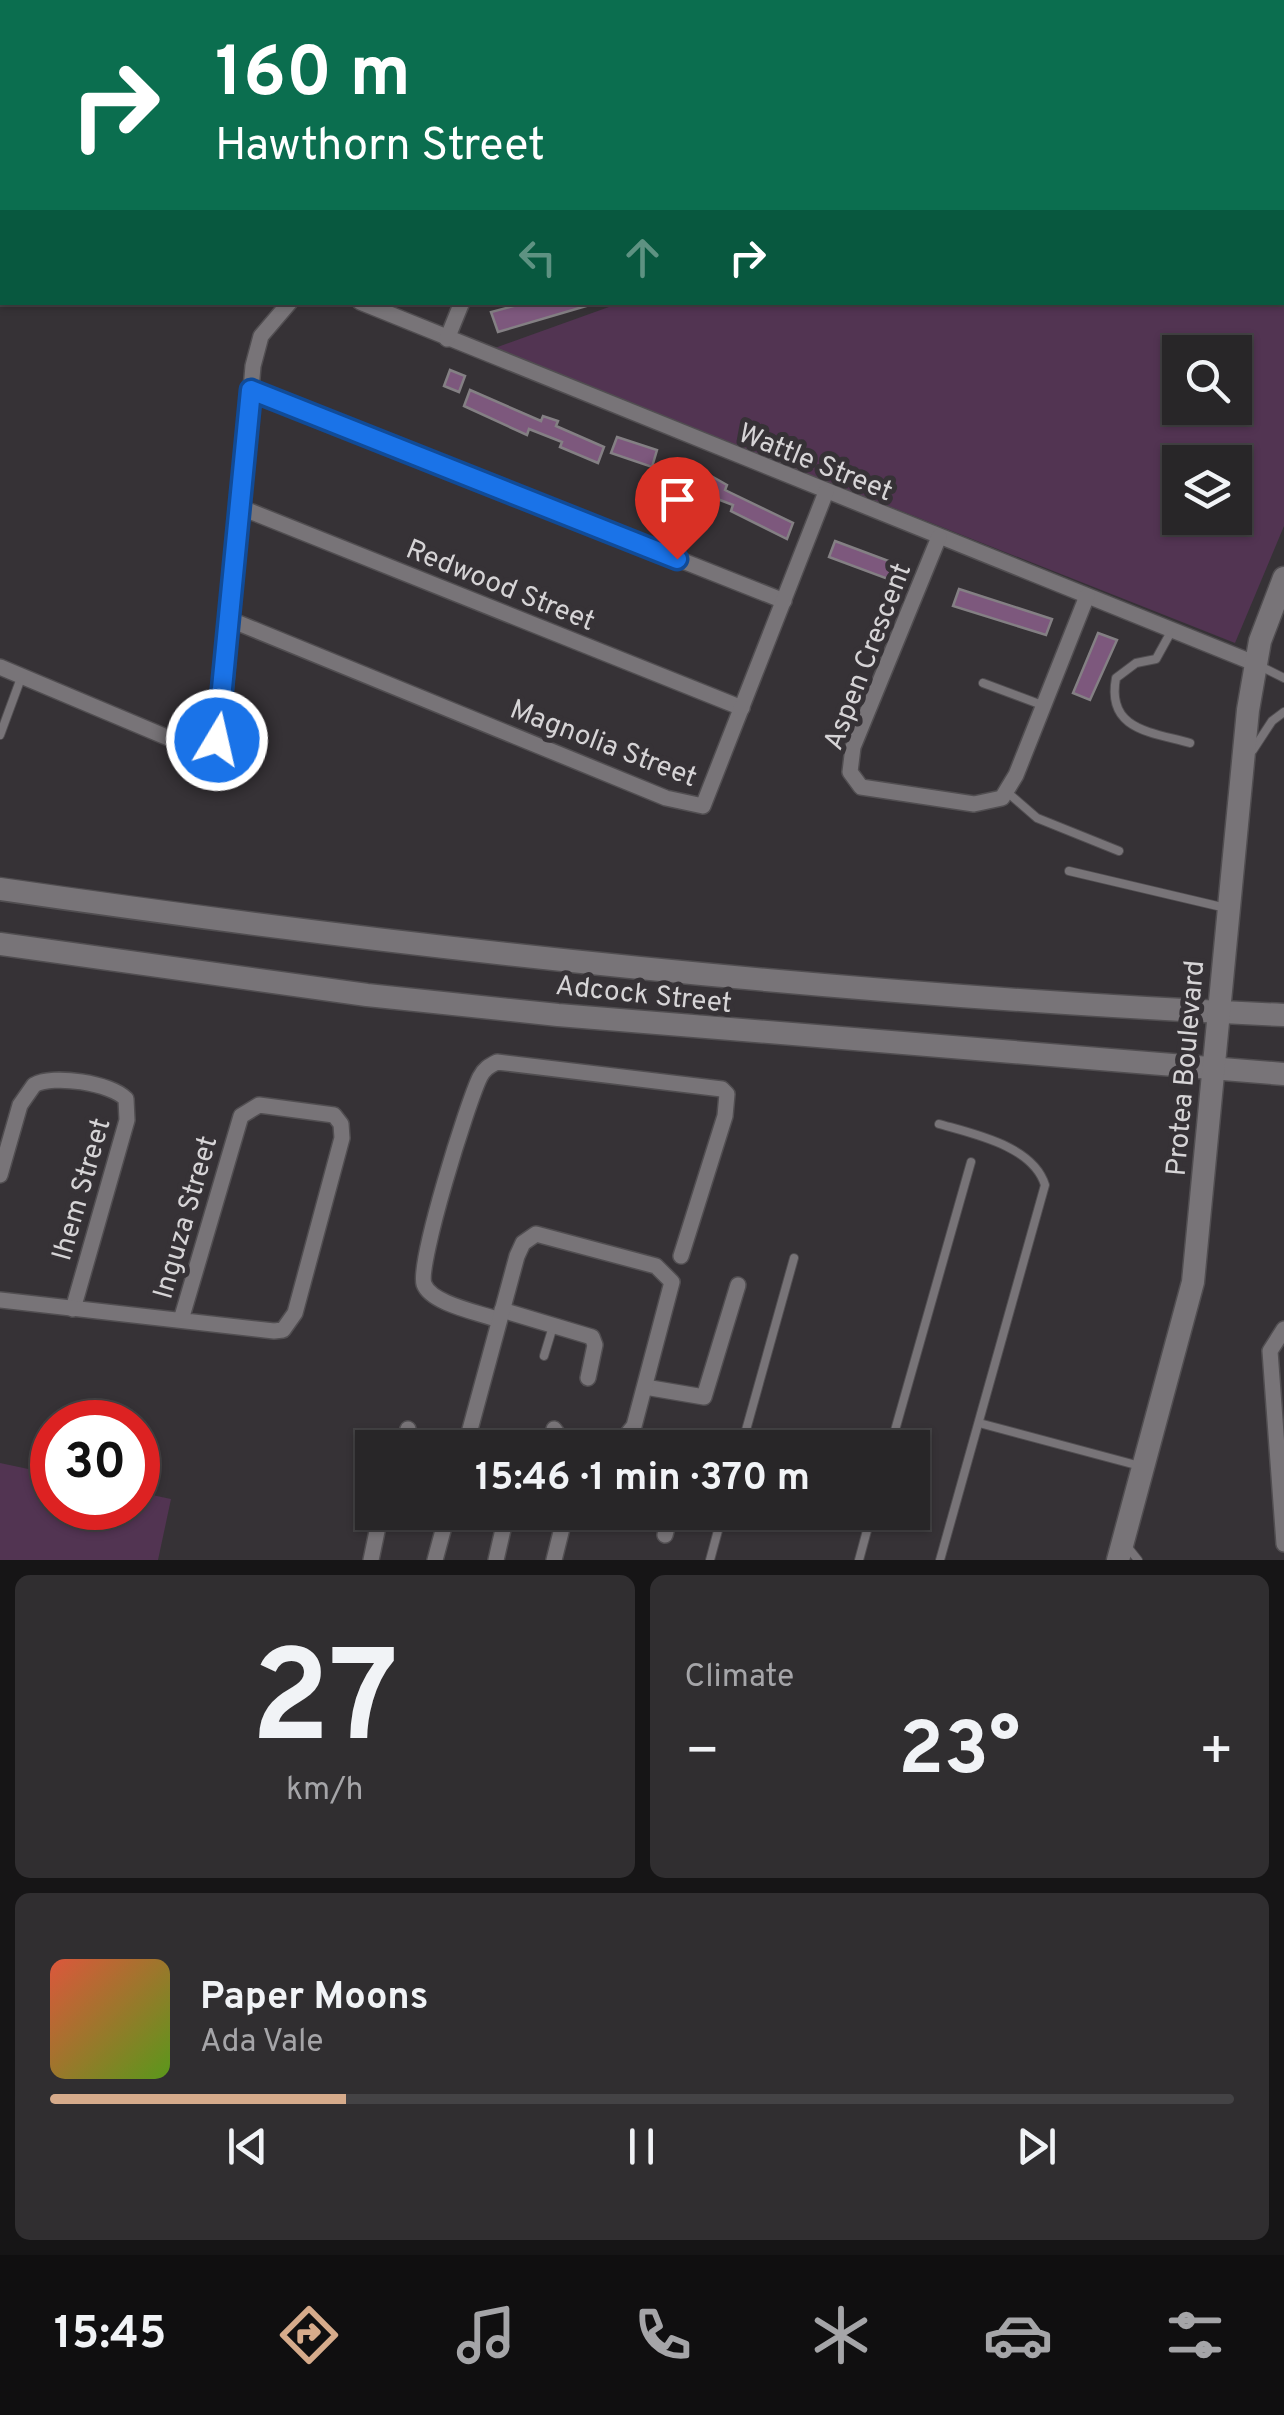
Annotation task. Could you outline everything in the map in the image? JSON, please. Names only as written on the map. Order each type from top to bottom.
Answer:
[{"type":"main road","name":"Protea Boulevard","points":[[1127,1554],[1144,1468],[1191,1296],[1254,663],[1284,578]]},
{"type":"main road","name":"Adcock Street","points":[[0,889],[362,938],[616,967],[1284,1014]]},
{"type":"main road","name":"Adcock Street","points":[[0,944],[367,994],[558,1015],[1284,1074]]},
{"type":"street","points":[[0,667],[209,755],[220,730],[251,390],[261,336],[287,305]]},
{"type":"street","name":"Wattle Street","points":[[367,305],[1254,663]]},
{"type":"street","points":[[446,339],[461,305]]},
{"type":"street","points":[[251,390],[784,601]]},
{"type":"street","name":"Magnolia Street","points":[[231,620],[679,802],[703,806],[826,492]]},
{"type":"street","name":"Redwood Street","points":[[242,508],[742,708]]},
{"type":"street","name":"Aspen Crescent","points":[[938,537],[853,747],[850,772],[861,787],[899,794],[986,804],[1007,792]]},
{"type":"street","points":[[1007,792],[1087,596]]},
{"type":"street","points":[[588,1378],[594,1339],[554,1323],[501,1315],[441,1298],[429,1291],[423,1278],[427,1248],[481,1075],[497,1062],[722,1088],[727,1094],[725,1116],[681,1256]]},
{"type":"street","name":"Ihem Street","points":[[0,1175],[20,1105],[34,1084],[50,1080],[111,1089],[126,1099],[126,1120],[73,1308]]},
{"type":"street","name":"Inguza Street","points":[[259,1105],[334,1115],[343,1130],[292,1321],[283,1330],[181,1320],[241,1116],[259,1105]]},
{"type":"street","points":[[470,1430],[523,1244],[536,1234],[662,1268],[672,1282],[631,1430]]},
{"type":"street","points":[[645,1387],[704,1397],[738,1285]]},
{"type":"street","points":[[0,1300],[181,1320]]},
{"type":"street","points":[[1284,1328],[1270,1351],[1284,1544]]},
{"type":"street","points":[[371,1560],[378,1530]]},
{"type":"street","points":[[435,1560],[443,1530]]},
{"type":"street","points":[[496,1560],[503,1530]]},
{"type":"street","points":[[554,1560],[562,1530]]},
{"type":"street","points":[[666,1534],[667,1530]]},
{"type":"lane","points":[[1172,630],[1156,659],[1136,663],[1116,678],[1117,710],[1124,721],[1190,744]]},
{"type":"lane","points":[[1254,663],[1284,678]]},
{"type":"lane","points":[[0,734],[21,676]]},
{"type":"lane","points":[[983,683],[1042,706]]},
{"type":"lane","points":[[1241,774],[1262,733],[1284,712]]},
{"type":"lane","points":[[1007,792],[1037,818],[1119,851]]},
{"type":"lane","points":[[1070,870],[1229,909]]},
{"type":"lane","points":[[939,1124],[977,1135],[1030,1162],[1045,1185],[940,1560]]},
{"type":"lane","points":[[895,1430],[971,1162]]},
{"type":"lane","points":[[746,1430],[794,1258]]},
{"type":"lane","points":[[544,1356],[554,1323]]},
{"type":"lane","points":[[979,1424],[1144,1468]]},
{"type":"lane","points":[[710,1560],[718,1530]]},
{"type":"lane","points":[[859,1560],[867,1530]]},
{"type":"shaded area","points":[[614,305],[1284,305],[1284,526],[1235,643],[492,349]]},
{"type":"shaded area","points":[[0,1463],[30,1469],[30,1530],[160,1530],[160,1497],[171,1499],[158,1560],[0,1560]]},
{"type":"building","points":[[518,305],[590,305],[498,332],[491,312]]},
{"type":"building","points":[[450,370],[465,376],[459,392],[444,386]]},
{"type":"building","points":[[470,390],[541,421],[543,416],[558,421],[556,426],[604,447],[598,463],[560,447],[562,442],[529,429],[527,435],[464,406]]},
{"type":"building","points":[[617,437],[657,450],[652,467],[611,453]]},
{"type":"building","points":[[690,464],[727,485],[725,490],[793,523],[787,539],[731,511],[733,505],[707,495],[709,490],[684,480]]},
{"type":"building","points":[[662,469],[676,475],[670,491],[655,485]]},
{"type":"building","points":[[835,541],[902,566],[896,582],[829,557]]},
{"type":"building","points":[[959,589],[1052,619],[1046,635],[953,606]]},
{"type":"building","points":[[1098,633],[1117,640],[1090,700],[1073,693]]},
{"type":"route","points":[[217,740],[251,390],[677,559]]}]
